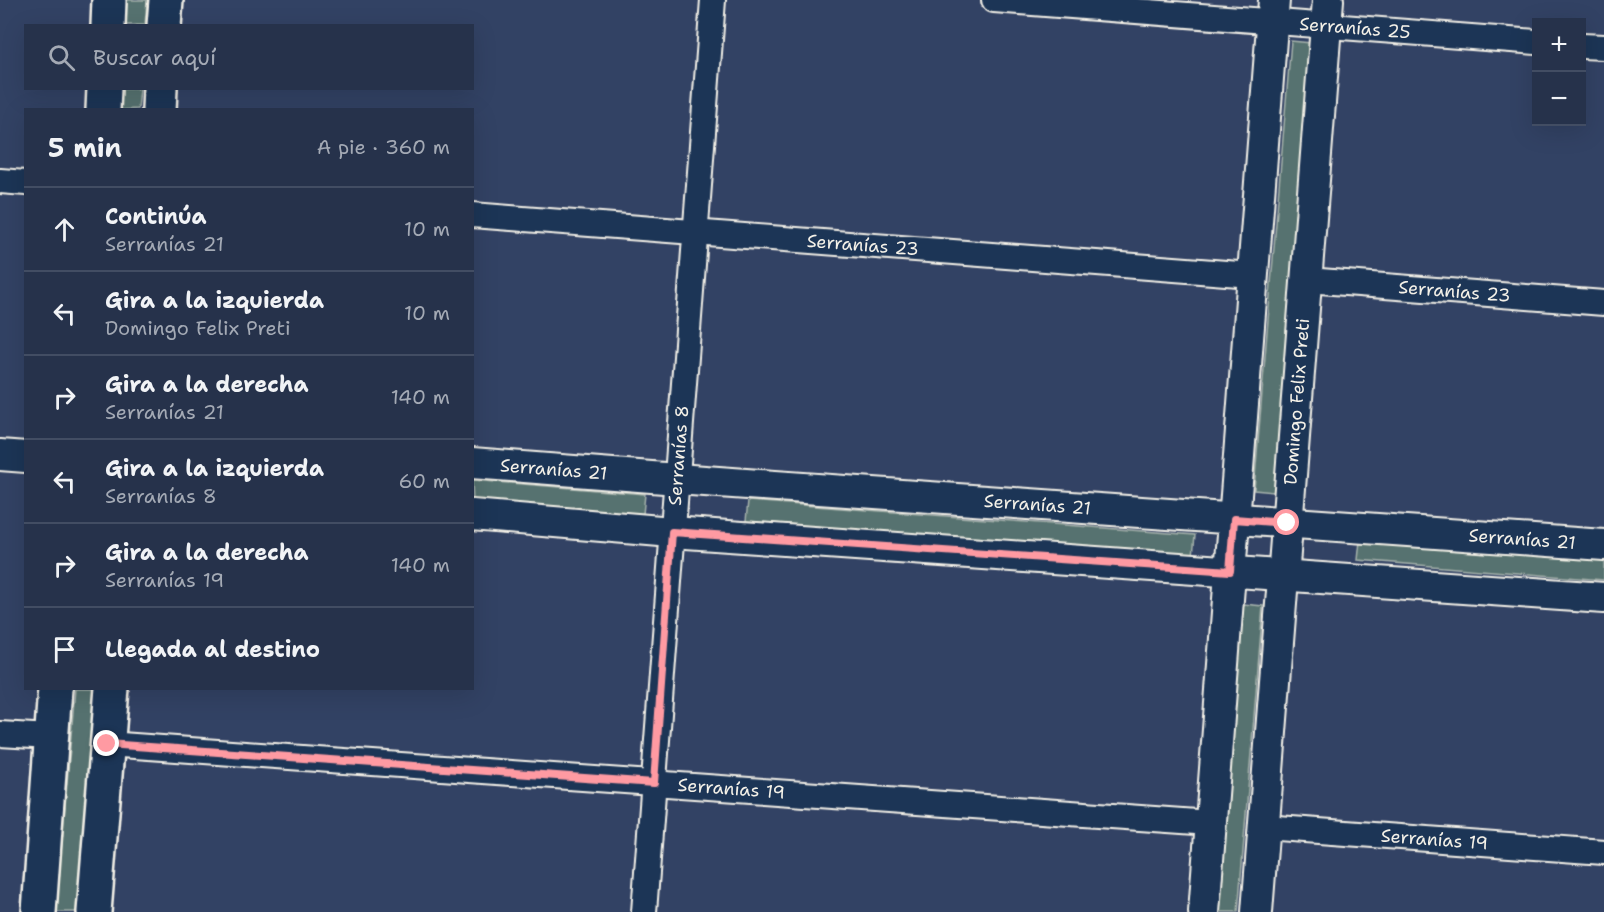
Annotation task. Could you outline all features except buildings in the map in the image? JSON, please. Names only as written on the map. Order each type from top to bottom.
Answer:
[{"type":"main road","points":[[108,24],[109,0]]},
{"type":"main road","points":[[164,24],[166,0]]},
{"type":"main road","points":[[103,108],[104,90]]},
{"type":"main road","points":[[159,108],[160,90]]},
{"type":"main road","points":[[39,912],[55,690]]},
{"type":"main road","points":[[94,912],[112,690]]},
{"type":"street","name":"Serranías 8","points":[[644,912],[713,0]]},
{"type":"street","name":"Serranías 25","points":[[994,0],[1327,13],[1532,41]]},
{"type":"street","points":[[1204,912],[1273,11]]},
{"type":"street","name":"Domingo Felix Preti","points":[[1257,912],[1327,13]]},
{"type":"street","points":[[1586,46],[1604,48]]},
{"type":"street","points":[[0,181],[24,183]]},
{"type":"street","name":"Serranías 23","points":[[474,215],[1252,275]]},
{"type":"street","name":"Serranías 23","points":[[1306,280],[1604,303]]},
{"type":"street","points":[[0,455],[24,457]]},
{"type":"street","name":"Serranías 21","points":[[474,463],[1604,545]]},
{"type":"street","points":[[474,515],[672,532],[1604,598]]},
{"type":"street","points":[[0,734],[50,737]]},
{"type":"street","name":"Serranías 19","points":[[107,744],[1210,823]]},
{"type":"street","name":"Serranías 19","points":[[1264,827],[1604,852]]},
{"type":"green space","points":[[127,0],[147,0],[145,24],[125,24]]},
{"type":"green space","points":[[1291,41],[1311,43],[1274,492],[1254,490]]},
{"type":"green space","points":[[120,90],[140,90],[138,108],[118,108]]},
{"type":"green space","points":[[474,480],[645,494],[643,514],[474,501]]},
{"type":"green space","points":[[748,501],[1195,535],[1193,555],[746,521]]},
{"type":"green space","points":[[1360,541],[1604,559],[1604,580],[1358,560]]},
{"type":"green space","points":[[1243,604],[1263,606],[1238,912],[1218,912]]},
{"type":"green space","points":[[75,690],[95,690],[77,912],[56,912]]},
{"type":"route","points":[[107,744],[654,783],[672,532],[1230,571],[1234,519],[1287,523]]}]
